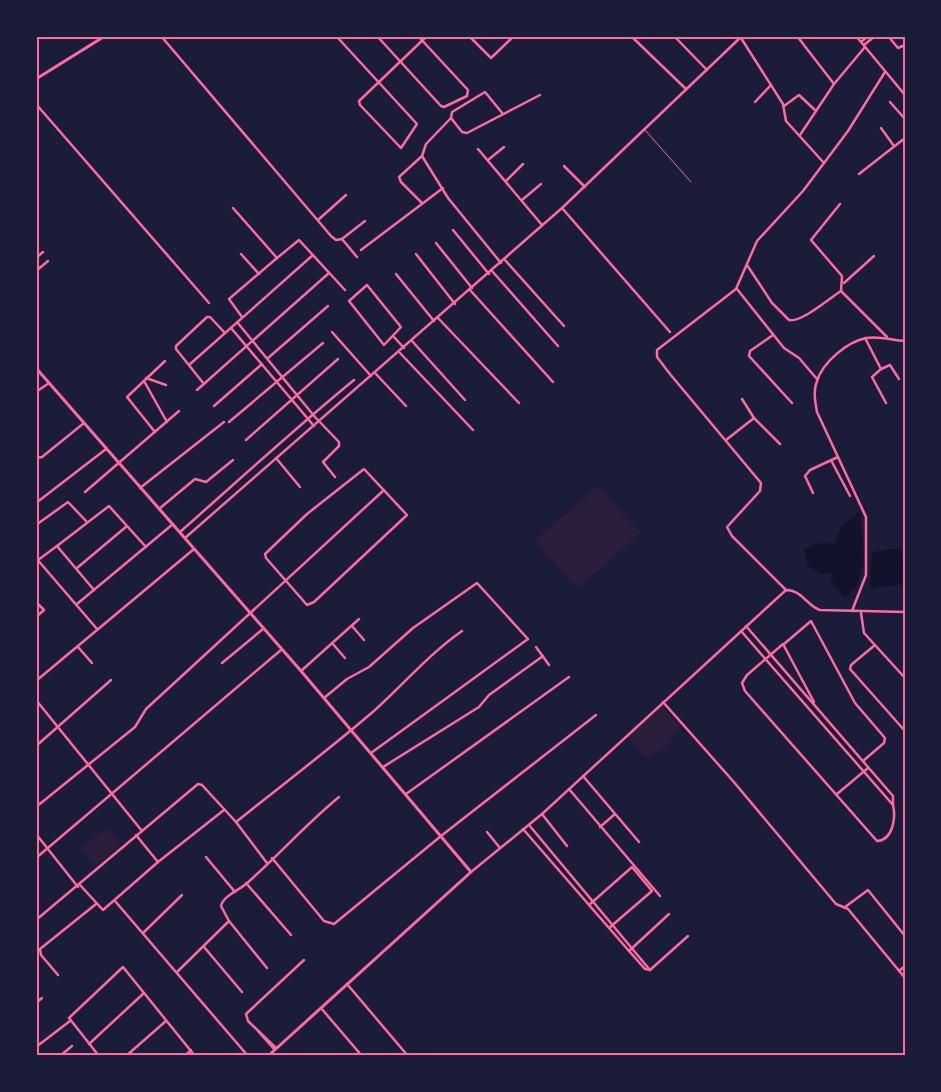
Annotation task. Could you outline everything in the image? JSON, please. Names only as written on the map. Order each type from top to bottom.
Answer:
[{"type":"street","points":[[36,79],[105,36]]},
{"type":"street","points":[[161,36],[334,239],[342,240],[357,257]]},
{"type":"street","points":[[337,36],[379,82],[417,124],[403,148],[399,147],[360,104],[360,99],[379,82],[427,36]]},
{"type":"street","points":[[377,36],[441,106],[444,107],[468,95],[468,90],[418,36]]},
{"type":"street","points":[[469,36],[491,58],[514,36]]},
{"type":"street","points":[[631,36],[686,90]]},
{"type":"street","points":[[674,36],[707,70]]},
{"type":"street","points":[[797,36],[834,84]]},
{"type":"street","points":[[856,36],[905,95]]},
{"type":"street","points":[[861,42],[868,36]]},
{"type":"street","points":[[800,135],[834,84],[864,46],[875,36]]},
{"type":"street","points":[[888,36],[898,48],[905,46]]},
{"type":"street","points":[[185,538],[505,260],[645,130],[741,37],[784,106],[784,118],[824,163]]},
{"type":"street","points":[[885,72],[848,131],[824,163],[790,207],[757,241],[736,289],[658,346],[656,352],[657,357],[670,374],[762,486],[728,525],[728,530],[786,590],[797,592],[815,608],[860,612],[905,612]]},
{"type":"street","points":[[755,102],[771,85]]},
{"type":"street","points":[[422,202],[399,180],[399,176],[422,156],[426,144],[451,118],[454,110],[485,92],[503,114]]},
{"type":"street","points":[[451,118],[462,132],[467,133],[540,95]]},
{"type":"street","points":[[784,106],[799,95],[816,111]]},
{"type":"street","points":[[890,102],[905,119]]},
{"type":"street","points":[[36,104],[209,303]]},
{"type":"street","points":[[881,128],[894,146]]},
{"type":"street","points":[[859,174],[905,138]]},
{"type":"street","points":[[488,160],[504,147]]},
{"type":"street","points":[[478,149],[542,225]]},
{"type":"street","points":[[422,156],[448,198],[501,263]]},
{"type":"street","points":[[506,180],[523,164]]},
{"type":"street","points":[[564,166],[584,187]]},
{"type":"street","points":[[522,200],[541,184]]},
{"type":"street","points":[[361,250],[443,188]]},
{"type":"street","points":[[318,220],[346,195]]},
{"type":"street","points":[[747,265],[772,304],[791,321],[797,320],[841,291],[842,276],[811,240],[840,204]]},
{"type":"street","points":[[232,208],[277,258]]},
{"type":"street","points":[[562,208],[670,332]]},
{"type":"street","points":[[342,240],[365,221]]},
{"type":"street","points":[[453,230],[488,274]]},
{"type":"street","points":[[242,317],[229,299],[298,240],[345,290]]},
{"type":"street","points":[[436,243],[471,289],[553,382]]},
{"type":"street","points":[[36,258],[43,252]]},
{"type":"street","points":[[241,254],[259,274]]},
{"type":"street","points":[[416,254],[455,304]]},
{"type":"street","points":[[189,365],[313,255]]},
{"type":"street","points":[[842,284],[874,256]]},
{"type":"street","points":[[505,260],[564,326]]},
{"type":"street","points":[[36,271],[48,261]]},
{"type":"street","points":[[492,271],[558,346]]},
{"type":"street","points":[[197,390],[329,273]]},
{"type":"street","points":[[396,274],[434,321]]},
{"type":"street","points":[[367,285],[401,327],[394,337],[382,344],[348,301],[367,285]]},
{"type":"street","points":[[736,289],[784,348],[799,358],[817,379]]},
{"type":"street","points":[[841,291],[887,337]]},
{"type":"street","points":[[268,358],[328,306]]},
{"type":"street","points":[[204,384],[176,349],[176,346],[204,319],[210,317],[225,333]]},
{"type":"street","points":[[438,318],[519,403]]},
{"type":"street","points":[[237,322],[340,444],[323,461],[335,477]]},
{"type":"street","points":[[231,328],[314,426]]},
{"type":"street","points":[[332,332],[371,376]]},
{"type":"street","points":[[773,335],[750,351],[749,356],[792,403]]},
{"type":"street","points":[[394,337],[404,348]]},
{"type":"street","points":[[852,611],[866,576],[866,517],[817,412],[814,399],[817,379],[835,356],[853,343],[865,338],[887,337],[905,341]]},
{"type":"street","points":[[865,338],[882,369]]},
{"type":"street","points":[[412,341],[464,400]]},
{"type":"street","points":[[229,422],[322,343]]},
{"type":"street","points":[[400,352],[473,430]]},
{"type":"street","points":[[246,440],[338,359]]},
{"type":"street","points":[[155,432],[127,397],[165,361]]},
{"type":"street","points":[[214,406],[262,364]]},
{"type":"street","points":[[886,403],[872,377],[890,365],[899,379]]},
{"type":"street","points":[[36,368],[301,671],[471,872]]},
{"type":"street","points":[[375,373],[406,406]]},
{"type":"street","points":[[145,379],[166,386]]},
{"type":"street","points":[[145,379],[167,422]]},
{"type":"street","points":[[180,532],[247,474],[308,417],[354,380]]},
{"type":"street","points":[[36,392],[49,383]]},
{"type":"street","points":[[742,399],[754,418],[780,444]]},
{"type":"street","points":[[85,492],[179,411]]},
{"type":"street","points":[[726,440],[754,418]]},
{"type":"street","points":[[140,488],[224,422]]},
{"type":"street","points":[[36,458],[42,457],[84,423]]},
{"type":"street","points":[[36,503],[106,449]]},
{"type":"street","points":[[813,494],[805,476],[810,470],[838,457]]},
{"type":"street","points":[[276,458],[300,487]]},
{"type":"street","points":[[159,509],[195,479],[206,482],[233,460]]},
{"type":"street","points":[[832,461],[850,496]]},
{"type":"street","points":[[364,469],[407,515],[311,605],[305,603],[284,580],[265,554],[307,514],[364,469]]},
{"type":"street","points":[[36,807],[135,727],[146,709],[384,490]]},
{"type":"street","points":[[36,525],[68,502],[87,522]]},
{"type":"street","points":[[98,629],[37,559],[110,506],[146,547]]},
{"type":"street","points":[[77,604],[173,524]]},
{"type":"street","points":[[77,568],[128,526]]},
{"type":"street","points":[[57,546],[94,590]]},
{"type":"street","points":[[36,681],[194,549]]},
{"type":"street","points":[[323,698],[347,679],[369,667],[414,628],[478,583],[528,639],[371,753]]},
{"type":"street","points":[[268,1056],[471,872],[542,814],[568,788],[786,590]]},
{"type":"street","points":[[36,602],[44,610],[36,617]]},
{"type":"street","points":[[860,612],[864,633],[905,678]]},
{"type":"street","points":[[301,671],[359,619]]},
{"type":"street","points":[[746,626],[771,655],[863,761],[868,768],[893,796],[892,828],[886,837],[878,841],[742,686],[744,678],[771,655],[809,621],[811,621],[854,702],[885,738],[884,743],[863,761]]},
{"type":"street","points":[[352,626],[364,640]]},
{"type":"street","points":[[222,663],[263,629]]},
{"type":"street","points":[[236,822],[351,730],[428,656],[462,631]]},
{"type":"street","points":[[741,631],[893,806]]},
{"type":"street","points":[[332,643],[345,658]]},
{"type":"street","points":[[783,644],[817,708]]},
{"type":"street","points":[[875,645],[851,665],[850,669],[905,731]]},
{"type":"street","points":[[78,647],[92,663]]},
{"type":"street","points":[[536,647],[549,665]]},
{"type":"street","points":[[36,858],[281,650]]},
{"type":"street","points":[[383,767],[479,707],[489,695],[543,656]]},
{"type":"street","points":[[406,794],[569,677]]},
{"type":"street","points":[[36,746],[111,680]]},
{"type":"street","points":[[36,700],[142,831]]},
{"type":"street","points":[[662,702],[733,781],[836,904],[846,907],[905,978]]},
{"type":"street","points":[[272,858],[324,921],[332,925],[339,922],[441,836],[596,714]]},
{"type":"street","points":[[837,794],[868,768]]},
{"type":"street","points":[[583,776],[639,842]]},
{"type":"street","points":[[36,920],[79,886],[136,835],[198,784],[202,785],[236,822],[267,863]]},
{"type":"street","points":[[568,788],[660,896]]},
{"type":"street","points":[[268,968],[229,921],[221,904],[246,884],[308,823],[339,797]]},
{"type":"street","points":[[36,834],[79,886],[103,910],[158,862],[224,810]]},
{"type":"street","points":[[542,814],[567,846]]},
{"type":"street","points":[[600,827],[615,814]]},
{"type":"street","points":[[529,825],[614,924],[650,970]]},
{"type":"street","points":[[523,829],[628,951],[645,968],[650,970]]},
{"type":"street","points":[[487,832],[500,848]]},
{"type":"street","points":[[136,835],[158,862]]},
{"type":"street","points":[[206,857],[235,892]]},
{"type":"street","points":[[589,905],[632,867],[652,891],[610,928]]},
{"type":"street","points":[[246,884],[291,935]]},
{"type":"street","points":[[846,907],[868,890],[905,936]]},
{"type":"street","points":[[143,933],[182,895]]},
{"type":"street","points":[[115,901],[248,1056]]},
{"type":"street","points":[[58,975],[42,957],[40,949],[96,904]]},
{"type":"street","points":[[628,951],[669,914]]},
{"type":"street","points":[[177,972],[229,921]]},
{"type":"street","points":[[650,970],[688,936]]},
{"type":"street","points":[[204,947],[242,992]]},
{"type":"street","points":[[275,1048],[246,1018],[248,1010],[304,960]]},
{"type":"street","points":[[36,1048],[70,1021],[70,1017],[123,966],[195,1056]]},
{"type":"street","points":[[899,971],[905,966]]},
{"type":"street","points":[[347,984],[408,1056]]},
{"type":"street","points":[[89,1044],[144,993]]},
{"type":"street","points":[[36,1002],[42,998]]},
{"type":"street","points":[[321,1008],[362,1056]]},
{"type":"street","points":[[70,1021],[99,1056]]},
{"type":"street","points":[[126,1056],[166,1021]]},
{"type":"street","points":[[60,1056],[72,1046]]},
{"type":"street","points":[[184,1056],[190,1050]]},
{"type":"lane","points":[[645,130],[691,182]]},
{"type":"shaded area","points":[[598,486],[640,533],[578,588],[535,541]]},
{"type":"shaded area","points":[[860,510],[864,560],[857,586],[845,598],[830,579],[833,573],[820,574],[808,566],[804,550],[815,544],[834,543],[841,528]]},
{"type":"shaded area","points":[[901,548],[905,584],[870,588],[872,552]]},
{"type":"shaded area","points":[[662,706],[680,726],[665,749],[645,757],[627,737]]},
{"type":"shaded area","points":[[107,827],[121,845],[96,866],[81,849]]}]
